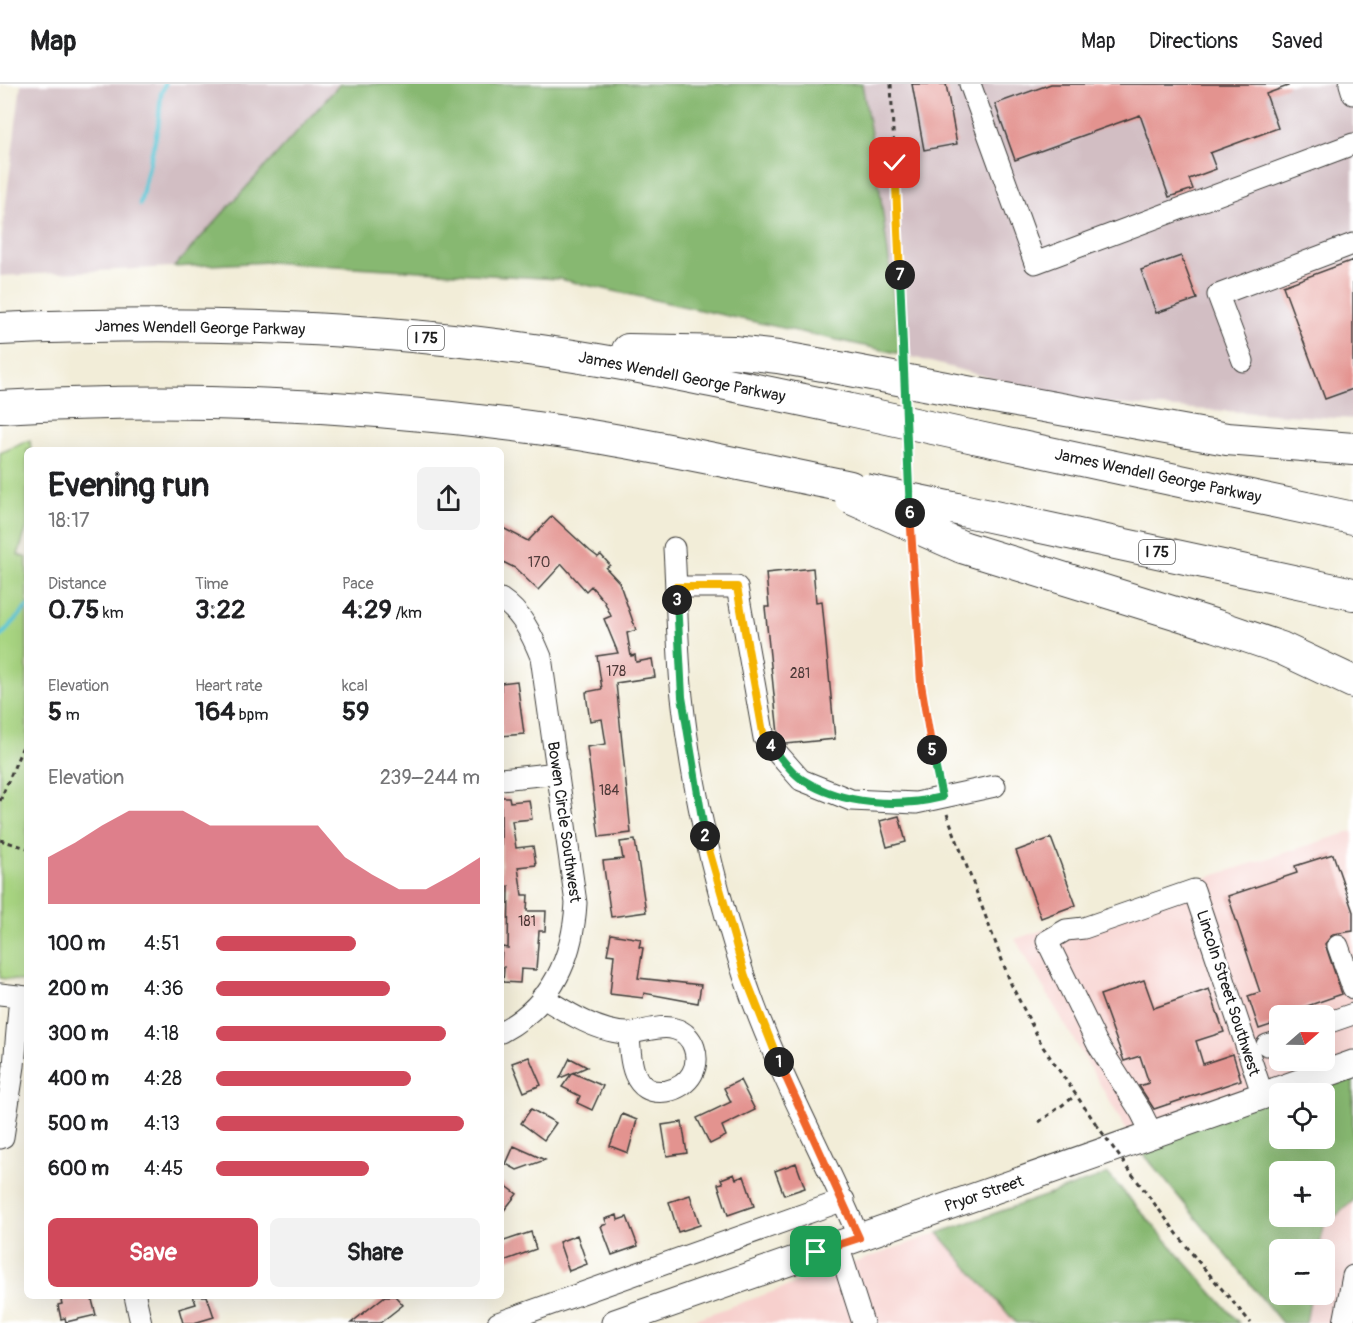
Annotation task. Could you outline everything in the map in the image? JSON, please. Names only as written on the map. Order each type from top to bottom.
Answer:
[{"type":"highway","name":"James Wendell George Parkway","points":[[0,329],[176,325],[300,328],[520,348],[608,362],[846,409],[1353,518]]},
{"type":"highway","points":[[520,348],[734,352],[778,357],[1227,439],[1353,448]]},
{"type":"highway","name":"I 75","points":[[0,407],[170,402],[276,404],[421,414],[567,432],[785,474],[850,493],[962,510],[1353,594]]},
{"type":"highway","points":[[850,493],[962,547],[1281,648],[1353,682]]},
{"type":"main road","name":"Pryor Street","points":[[615,1323],[1353,1065]]},
{"type":"street","points":[[970,84],[1035,263],[1353,144]]},
{"type":"street","points":[[1350,84],[1353,94]]},
{"type":"street","points":[[1243,361],[1218,295],[1353,244]]},
{"type":"street","points":[[674,548],[682,697],[700,813],[712,865],[745,976],[767,1036],[811,1136],[843,1200],[863,1323]]},
{"type":"street","points":[[676,587],[737,587],[764,738],[801,780],[851,800],[916,803],[995,786]]},
{"type":"street","name":"Bowen Circle Southwest","points":[[504,601],[511,606],[531,632],[541,657],[576,903],[575,924],[567,960],[542,997],[520,1020],[504,1030]]},
{"type":"street","points":[[504,779],[558,773]]},
{"type":"street","name":"Lincoln Street Southwest","points":[[1152,1134],[1142,1112],[1097,1043],[1047,941],[1066,930],[1084,928],[1194,890],[1263,1096]]},
{"type":"street","points":[[1338,946],[1353,988]]},
{"type":"street","points":[[0,1138],[3,1137],[14,1066],[16,996]]},
{"type":"street","points":[[542,997],[580,1021],[629,1033]]},
{"type":"street","points":[[1335,1020],[1353,1014]]},
{"type":"street","points":[[498,1323],[843,1200]]},
{"type":"street","points":[[1344,1323],[1353,1276]]},
{"type":"street","points":[[136,1299],[141,1323]]},
{"type":"path","points":[[891,84],[904,367]]},
{"type":"path","points":[[907,438],[909,486]]},
{"type":"path","points":[[912,544],[921,684],[935,770],[942,797],[1011,984],[1043,1047],[1075,1096],[1197,1260],[1251,1323]]},
{"type":"path","points":[[0,801],[24,746]]},
{"type":"path","points":[[0,840],[24,847]]},
{"type":"path","points":[[1039,1122],[1075,1096]]},
{"type":"shaded area","points":[[21,84],[339,84],[174,267],[0,276],[0,250]]},
{"type":"shaded area","points":[[862,84],[1353,84],[1353,419],[1080,402],[901,354],[876,161]]},
{"type":"shaded area","points":[[1353,831],[1353,1064],[1335,1070],[1335,1005],[1269,1005],[1269,1071],[1333,1071],[1299,1083],[1269,1083],[1269,1093],[1133,1141],[1015,939]]},
{"type":"shaded area","points":[[1108,1174],[1239,1323],[684,1323],[938,1233]]},
{"type":"shaded area","points":[[1353,1201],[1353,1323],[1306,1323],[1309,1305],[1335,1305],[1335,1239],[1321,1239],[1324,1227],[1335,1227],[1335,1217]]},
{"type":"green space","points":[[340,84],[862,84],[876,161],[901,354],[559,279],[268,262],[174,267]]},
{"type":"green space","points":[[30,440],[31,447],[24,447],[24,536],[18,555],[24,557],[24,982],[0,978],[0,453]]},
{"type":"green space","points":[[1353,1064],[1353,1201],[1335,1217],[1335,1161],[1269,1161],[1269,1227],[1324,1227],[1321,1239],[1269,1239],[1269,1305],[1309,1305],[1306,1323],[1282,1323],[1133,1141],[1269,1093],[1269,1149],[1335,1149],[1335,1083],[1299,1083]]},
{"type":"green space","points":[[1108,1174],[1239,1323],[1016,1323],[938,1233]]},
{"type":"building","points":[[912,84],[946,84],[957,144],[924,150]]},
{"type":"building","points":[[1051,84],[1288,84],[1288,86],[1266,94],[1278,128],[1210,153],[1216,169],[1189,179],[1193,189],[1169,197],[1140,115],[1015,160],[995,104]]},
{"type":"building","points":[[1181,256],[1197,299],[1156,313],[1141,270]]},
{"type":"building","points":[[1353,260],[1353,389],[1325,399],[1283,286]]},
{"type":"building","points":[[552,516],[590,551],[598,557],[601,555],[610,565],[606,568],[619,582],[636,630],[627,633],[631,656],[635,655],[636,662],[652,659],[655,677],[616,683],[631,833],[599,837],[587,747],[606,744],[602,719],[590,721],[586,692],[602,689],[597,656],[618,653],[604,619],[611,616],[604,601],[591,586],[586,591],[562,564],[538,590],[515,568],[504,562],[504,529],[528,541]]},
{"type":"building","points":[[813,568],[816,602],[822,601],[835,739],[786,744],[778,734],[765,607],[769,607],[766,573]]},
{"type":"building","points":[[517,681],[524,734],[504,736],[504,683]]},
{"type":"building","points":[[504,797],[509,797],[510,802],[529,800],[532,819],[512,821],[516,848],[533,846],[536,865],[518,867],[522,895],[528,895],[527,911],[546,911],[545,931],[539,931],[536,970],[521,969],[520,983],[504,982],[504,947],[508,948],[509,886],[504,887]]},
{"type":"building","points":[[899,816],[906,842],[887,847],[880,821]]},
{"type":"building","points":[[1051,838],[1076,905],[1041,918],[1016,851]]},
{"type":"building","points":[[635,840],[646,912],[611,917],[603,861],[623,859],[620,842]]},
{"type":"building","points":[[1333,854],[1353,912],[1353,931],[1333,934],[1325,944],[1342,994],[1310,1005],[1269,1005],[1269,1026],[1259,1029],[1248,996],[1260,992],[1228,896],[1297,873],[1295,866]]},
{"type":"building","points":[[611,934],[641,939],[639,947],[643,948],[638,978],[701,985],[698,1003],[644,993],[643,998],[610,994],[614,955],[607,954]]},
{"type":"building","points":[[1144,980],[1154,1008],[1209,989],[1224,1032],[1196,1041],[1203,1064],[1233,1054],[1241,1080],[1154,1109],[1139,1086],[1149,1083],[1140,1056],[1124,1061],[1100,995]]},
{"type":"building","points":[[529,1057],[541,1085],[524,1092],[512,1063]]},
{"type":"building","points":[[570,1058],[587,1067],[573,1073],[603,1086],[592,1110],[577,1103],[580,1096],[562,1087],[572,1073],[560,1078]]},
{"type":"building","points":[[740,1080],[755,1110],[722,1126],[726,1136],[710,1144],[697,1118],[731,1102],[724,1088]]},
{"type":"building","points":[[531,1109],[556,1123],[544,1140],[521,1123]]},
{"type":"building","points":[[622,1114],[637,1120],[628,1153],[610,1146]]},
{"type":"building","points":[[682,1122],[687,1153],[667,1156],[662,1125]]},
{"type":"building","points":[[514,1146],[545,1160],[517,1170],[506,1164]]},
{"type":"building","points":[[796,1163],[805,1188],[784,1195],[775,1171]]},
{"type":"building","points":[[734,1174],[736,1179],[744,1176],[754,1206],[728,1215],[718,1184],[723,1183],[721,1179]]},
{"type":"building","points":[[504,1184],[517,1194],[504,1210]]},
{"type":"building","points":[[690,1195],[700,1225],[678,1232],[669,1202]]},
{"type":"building","points":[[617,1215],[618,1220],[627,1217],[638,1246],[612,1255],[601,1226],[607,1224],[605,1219]]},
{"type":"building","points":[[531,1232],[536,1249],[504,1261],[504,1241]]},
{"type":"building","points":[[577,1235],[587,1264],[569,1271],[559,1242]]},
{"type":"building","points":[[61,1299],[92,1299],[96,1315],[66,1322],[65,1318],[61,1319],[58,1305],[62,1304]]},
{"type":"building","points":[[194,1299],[208,1299],[214,1317],[194,1323],[183,1323],[179,1309],[196,1304]]},
{"type":"building","points":[[381,1299],[398,1299],[403,1305],[380,1323],[351,1323]]},
{"type":"waterway","points":[[140,204],[158,127],[161,94],[165,84]]},
{"type":"waterway","points":[[0,637],[24,610]]},
{"type":"route","points":[[816,1252],[859,1238],[767,1036],[745,976],[712,865],[700,813],[682,697],[676,587],[737,587],[764,738],[801,780],[851,800],[916,803],[942,797],[935,770],[921,684],[912,556],[895,163]]}]
